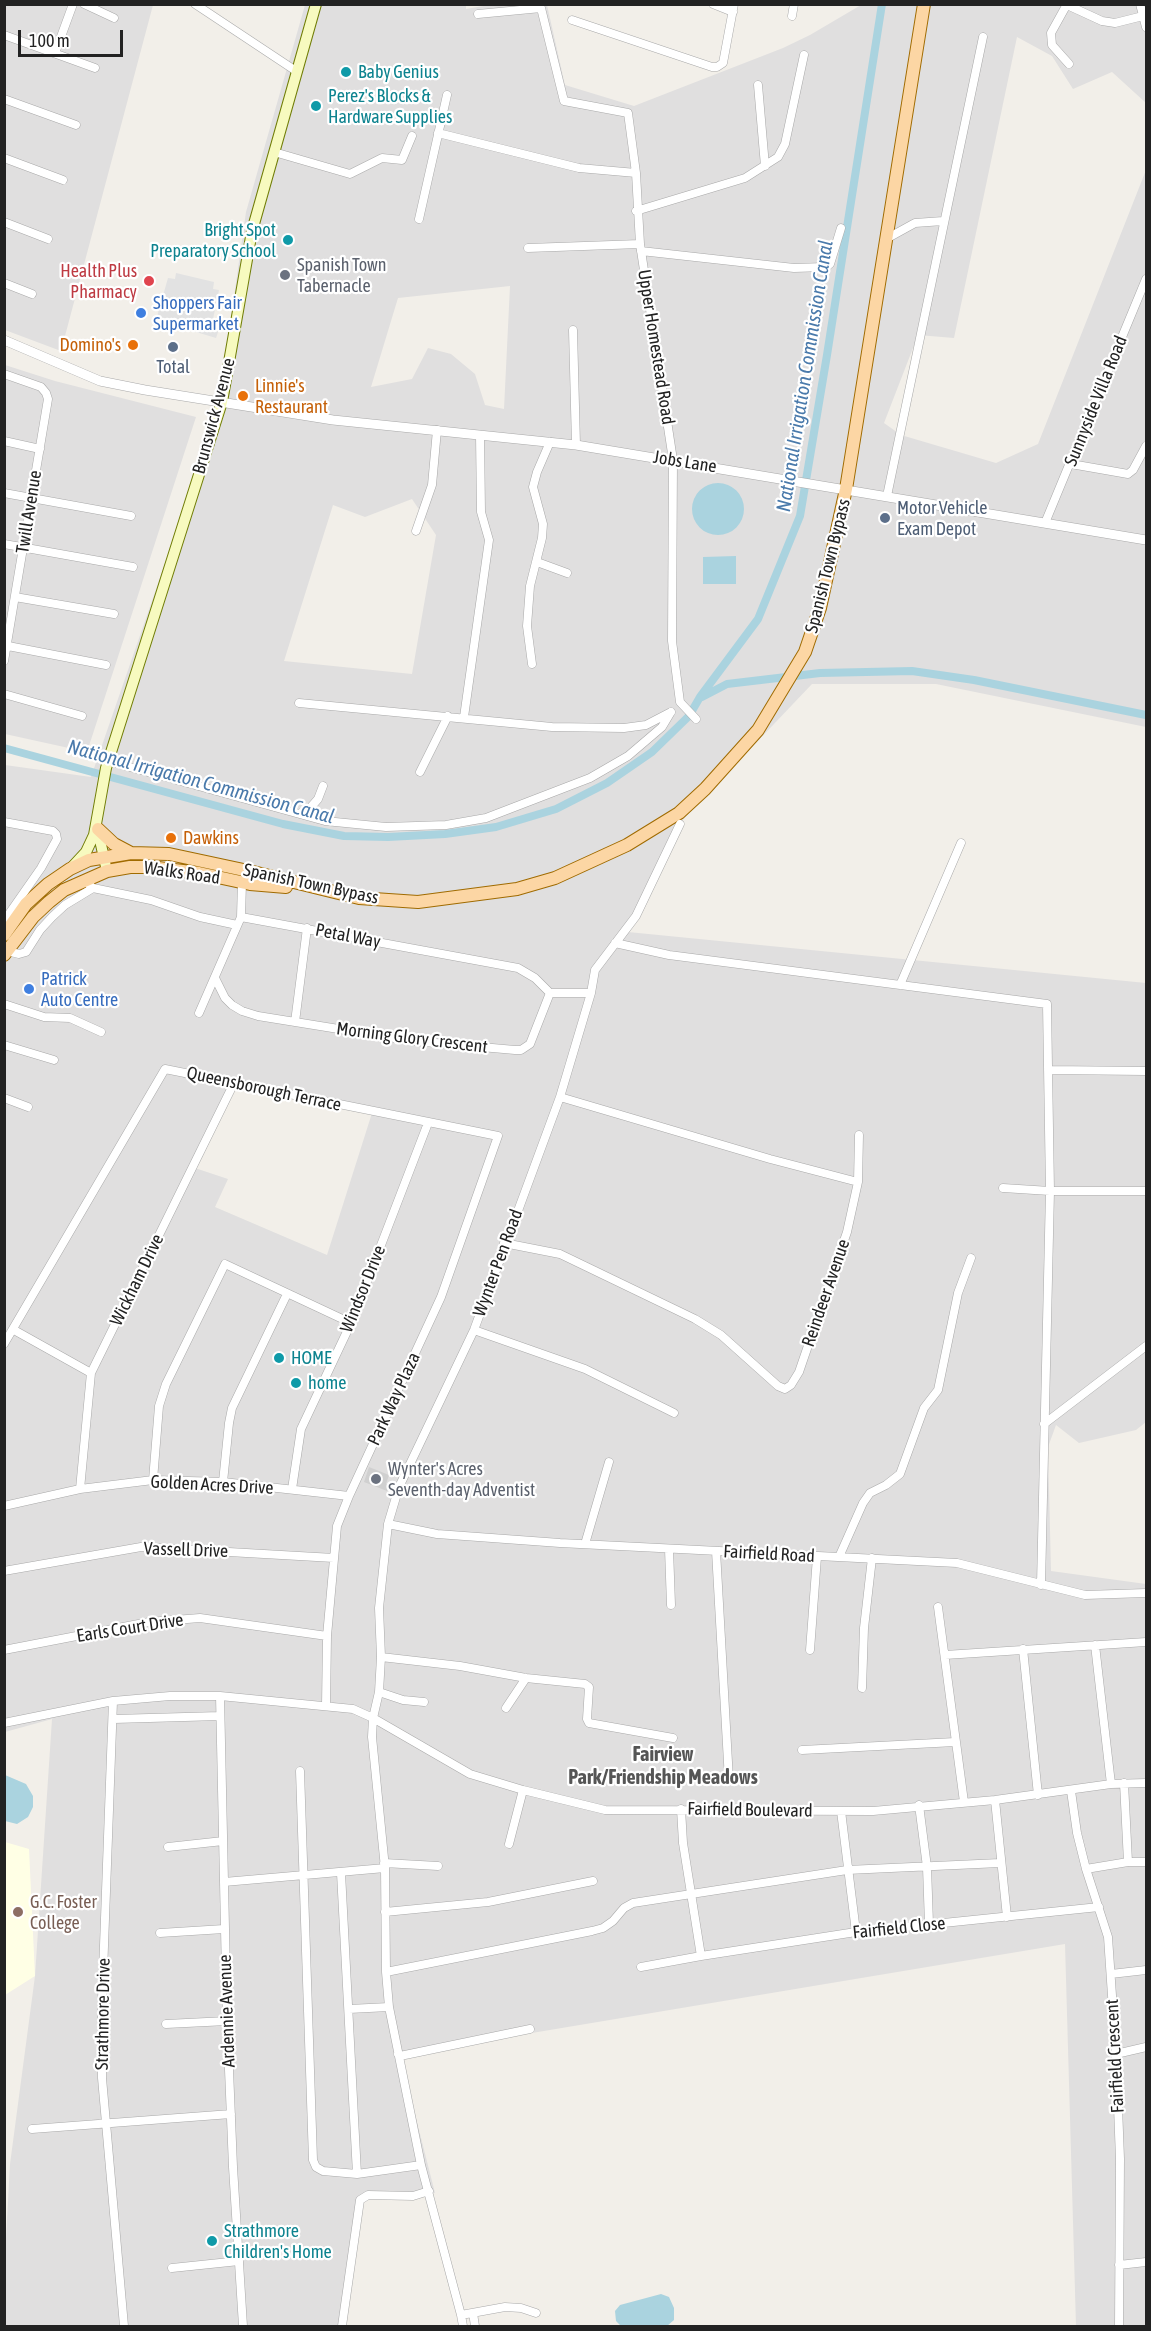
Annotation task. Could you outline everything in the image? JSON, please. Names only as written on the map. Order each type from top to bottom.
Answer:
[{"type":"main road","name":"Brunswick Avenue","points":[[106,871],[98,826],[101,791],[107,765],[222,402],[252,231],[316,4]]},
{"type":"main road","name":"Spanish Town Bypass","points":[[105,856],[131,853],[169,854],[359,898],[418,902],[517,889],[555,878],[627,845],[679,813],[705,789],[758,730],[805,652],[820,608],[846,489],[924,4]]},
{"type":"main road","name":"Brunswick Avenue","points":[[70,868],[86,852],[98,826]]},
{"type":"main road","points":[[98,826],[114,843],[131,853]]},
{"type":"main road","points":[[4,934],[26,904],[48,884],[70,868],[105,856]]},
{"type":"main road","name":"Walks Road","points":[[6,953],[33,917],[64,890],[88,884],[106,871],[130,867],[150,867],[199,873],[242,882],[320,890]]},
{"type":"street","points":[[55,53],[74,4]]},
{"type":"street","points":[[84,4],[114,18]]},
{"type":"street","points":[[195,4],[209,8],[296,71]]},
{"type":"street","points":[[572,20],[711,67],[717,67],[723,63],[733,8],[712,4]]},
{"type":"street","points":[[792,16],[794,4]]},
{"type":"street","points":[[1140,4],[1146,27]]},
{"type":"street","points":[[1069,64],[1052,45],[1051,33],[1065,5],[1102,21],[1115,23],[1143,16]]},
{"type":"street","name":"Upper Homestead Road","points":[[478,14],[541,8],[564,101],[628,112],[636,173],[636,211],[640,248],[673,460],[672,641],[681,705]]},
{"type":"street","points":[[4,34],[95,68]]},
{"type":"street","points":[[887,496],[983,37]]},
{"type":"street","points":[[636,211],[745,178],[778,157],[785,144],[804,55]]},
{"type":"street","points":[[758,85],[765,166]]},
{"type":"street","points":[[419,219],[447,95]]},
{"type":"street","points":[[4,99],[76,125]]},
{"type":"street","points":[[438,133],[579,168],[636,173]]},
{"type":"street","points":[[274,152],[350,174],[382,158],[402,160],[412,136]]},
{"type":"street","points":[[4,158],[63,180]]},
{"type":"street","points":[[885,239],[915,223],[943,221]]},
{"type":"street","points":[[4,222],[48,239]]},
{"type":"street","points":[[528,248],[640,248],[794,268],[825,267],[830,264],[841,228]]},
{"type":"street","name":"Sunnyside Villa Road","points":[[1045,523],[1146,279]]},
{"type":"street","points":[[4,283],[32,294]]},
{"type":"street","points":[[573,330],[576,445]]},
{"type":"street","name":"Jobs Lane","points":[[4,340],[100,381],[145,390],[333,420],[576,445],[1146,540]]},
{"type":"street","name":"Twill Avenue","points":[[4,374],[41,387],[48,399],[15,597],[9,612],[4,661]]},
{"type":"street","points":[[416,531],[432,485],[437,430]]},
{"type":"street","points":[[464,717],[489,540],[481,512],[480,435]]},
{"type":"street","points":[[4,441],[40,449]]},
{"type":"street","points":[[532,664],[527,626],[530,586],[537,562],[543,524],[532,488],[550,442]]},
{"type":"street","points":[[1071,464],[1128,474],[1134,470],[1146,446]]},
{"type":"street","points":[[4,493],[131,516]]},
{"type":"street","points":[[4,544],[133,567]]},
{"type":"street","points":[[537,562],[567,573]]},
{"type":"street","points":[[15,597],[114,614]]},
{"type":"street","points":[[6,649],[106,665]]},
{"type":"street","points":[[5,695],[82,716]]},
{"type":"street","points":[[299,703],[552,727],[624,728],[646,725],[681,705],[696,719]]},
{"type":"street","points":[[107,765],[325,821],[386,827],[446,825],[486,818],[590,778],[628,756],[662,727],[671,712]]},
{"type":"street","points":[[420,772],[448,716]]},
{"type":"street","points":[[301,813],[318,799],[323,786]]},
{"type":"street","points":[[4,822],[53,831],[57,834],[57,839],[41,868],[9,907],[4,921]]},
{"type":"street","name":"Wynter Pen Road","points":[[463,2326],[422,2165],[389,2007],[386,1972],[385,1866],[372,1737],[373,1718],[379,1692],[381,1657],[379,1608],[388,1524],[399,1487],[474,1330],[560,1097],[591,993],[595,970],[636,916],[680,824]]},
{"type":"street","points":[[900,985],[961,843]]},
{"type":"street","points":[[198,1013],[239,921],[242,882]]},
{"type":"street","name":"Petal Way","points":[[88,884],[151,900],[200,917],[307,928],[518,968],[536,978],[550,993]]},
{"type":"street","points":[[295,1022],[307,928]]},
{"type":"street","points":[[615,943],[669,955],[1047,1004],[1050,1191],[1041,1585]]},
{"type":"street","name":"Morning Glory Crescent","points":[[215,978],[225,998],[242,1011],[413,1041],[521,1050],[530,1044],[550,993]]},
{"type":"street","points":[[550,993],[591,993]]},
{"type":"street","points":[[4,1004],[45,1017],[70,1018],[101,1032]]},
{"type":"street","points":[[4,1045],[54,1060]]},
{"type":"street","name":"Queensborough Terrace","points":[[4,1344],[165,1069],[498,1136]]},
{"type":"street","points":[[1048,1070],[1146,1071]]},
{"type":"street","name":"Wickham Drive","points":[[80,1489],[91,1373],[234,1083]]},
{"type":"street","points":[[560,1097],[770,1159],[858,1182],[859,1135]]},
{"type":"street","points":[[4,1098],[28,1107]]},
{"type":"street","name":"Windsor Drive","points":[[292,1489],[301,1429],[351,1323],[428,1123]]},
{"type":"street","name":"Park Way Plaza","points":[[326,1706],[327,1636],[337,1527],[349,1496],[441,1297],[498,1136]]},
{"type":"street","name":"Reindeer Avenue","points":[[504,1244],[560,1254],[695,1320],[721,1335],[767,1378],[785,1389],[791,1385],[799,1372],[847,1232],[858,1182]]},
{"type":"street","points":[[1003,1188],[1050,1191],[1146,1191]]},
{"type":"street","points":[[839,1557],[870,1492],[886,1485],[900,1474],[924,1408],[938,1390],[958,1293],[971,1258]]},
{"type":"street","points":[[153,1480],[159,1406],[166,1384],[225,1264],[351,1323]]},
{"type":"street","points":[[223,1482],[228,1423],[232,1408],[287,1294]]},
{"type":"street","points":[[14,1330],[91,1373]]},
{"type":"street","points":[[474,1330],[585,1369],[674,1413]]},
{"type":"street","points":[[1044,1425],[1146,1346]]},
{"type":"street","points":[[585,1544],[609,1462]]},
{"type":"street","name":"Golden Acres Drive","points":[[4,1506],[80,1489],[153,1480],[223,1482],[349,1496]]},
{"type":"street","name":"Fairfield Road","points":[[388,1524],[437,1533],[585,1544],[957,1563],[1085,1595],[1146,1593]]},
{"type":"street","name":"Vassell Drive","points":[[4,1571],[141,1547],[334,1558]]},
{"type":"street","points":[[669,1549],[671,1605]]},
{"type":"street","points":[[716,1551],[729,1780]]},
{"type":"street","points":[[810,1650],[817,1557]]},
{"type":"street","points":[[862,1688],[864,1628],[872,1558]]},
{"type":"street","points":[[938,1607],[964,1802]]},
{"type":"street","name":"Earls Court Drive","points":[[4,1650],[149,1622],[200,1618],[327,1636]]},
{"type":"street","points":[[945,1654],[1146,1642]]},
{"type":"street","points":[[1095,1645],[1111,1784]]},
{"type":"street","points":[[1023,1649],[1038,1795]]},
{"type":"street","points":[[381,1657],[585,1684],[589,1687],[586,1719],[589,1723],[673,1738]]},
{"type":"street","points":[[506,1708],[526,1678]]},
{"type":"street","points":[[379,1692],[403,1700],[424,1702]]},
{"type":"street","name":"Fairfield Boulevard","points":[[4,1723],[113,1701],[170,1696],[220,1696],[353,1709],[373,1718],[470,1774],[522,1790],[605,1810],[873,1811],[995,1800],[1111,1784],[1146,1782]]},
{"type":"street","name":"Ardennie Avenue","points":[[220,1696],[227,2021],[243,2326]]},
{"type":"street","name":"Strathmore Drive","points":[[113,1701],[102,2000],[102,2078],[124,2326]]},
{"type":"street","points":[[114,1719],[220,1716]]},
{"type":"street","points":[[802,1750],[955,1742]]},
{"type":"street","points":[[300,1771],[313,2160],[316,2167],[323,2171],[357,2174],[422,2165]]},
{"type":"street","points":[[1124,1783],[1128,1862]]},
{"type":"street","points":[[509,1844],[522,1790]]},
{"type":"street","name":"Fairfield Crescent","points":[[1071,1791],[1077,1833],[1086,1869],[1108,1937],[1120,2159],[1119,2326]]},
{"type":"street","points":[[995,1800],[1007,1917]]},
{"type":"street","points":[[920,1805],[927,1867],[929,1924]]},
{"type":"street","points":[[681,1809],[682,1843],[701,1956]]},
{"type":"street","points":[[841,1811],[856,1932]]},
{"type":"street","points":[[168,1847],[223,1841]]},
{"type":"street","points":[[1086,1869],[1128,1862],[1146,1862]]},
{"type":"street","points":[[386,1972],[592,1931],[608,1924],[624,1908],[633,1903],[847,1870],[1000,1863]]},
{"type":"street","points":[[224,1882],[341,1873],[385,1866],[438,1866]]},
{"type":"street","points":[[341,1873],[357,2174]]},
{"type":"street","points":[[385,1912],[488,1902],[593,1881]]},
{"type":"street","name":"Fairfield Close","points":[[641,1967],[856,1932],[1099,1908]]},
{"type":"street","points":[[160,1933],[224,1929]]},
{"type":"street","points":[[1111,1974],[1146,1970]]},
{"type":"street","points":[[349,2009],[389,2007]]},
{"type":"street","points":[[166,2024],[227,2021]]},
{"type":"street","points":[[398,2054],[400,2056],[530,2029]]},
{"type":"street","points":[[1116,2054],[1146,2047]]},
{"type":"street","points":[[32,2129],[231,2114]]},
{"type":"street","points":[[342,2326],[360,2200],[368,2195],[413,2196],[429,2192]]},
{"type":"street","points":[[172,2268],[239,2261]]},
{"type":"street","points":[[1119,2265],[1146,2262]]},
{"type":"street","points":[[461,2315],[505,2307],[521,2308],[536,2313]]},
{"type":"street","points":[[473,2313],[474,2326]]},
{"type":"shaded area","points":[[4,5],[153,5],[61,351],[5,330]]},
{"type":"shaded area","points":[[305,5],[466,5],[466,9],[489,5],[547,5],[565,85],[634,106],[783,48],[861,5],[1146,5],[1146,103],[1112,72],[1073,89],[1052,56],[1017,37],[954,338],[918,335],[884,423],[901,435],[996,463],[1038,444],[1146,170],[1146,727],[936,684],[812,684],[677,826],[628,932],[1146,983],[1146,1422],[1136,1430],[1079,1443],[1056,1425],[1048,1447],[1051,1571],[1146,1584],[1146,2326],[1076,2326],[1065,1944],[400,2055],[435,2193],[356,2200],[341,2326],[5,2326],[5,2257],[10,2164],[35,1976],[52,1719],[5,1732],[5,765],[91,777],[218,410],[246,212]],"holes":[[[510,286],[504,409],[485,405],[475,374],[451,354],[428,348],[412,379],[371,387],[398,298]],[[412,499],[436,535],[412,674],[284,661],[333,505],[365,517]],[[233,1083],[372,1113],[327,1255],[215,1207],[228,1179],[195,1168]]]},
{"type":"shaded area","points":[[176,273],[214,282],[213,289],[219,290],[212,324],[209,324],[219,329],[216,338],[156,320],[168,278],[175,279]]},
{"type":"shaded area","points":[[5,365],[55,381],[196,417],[87,752],[5,734]]},
{"type":"shaded area","name":"Wynter's Acres Seventh-day Adventist","points":[[369,1467],[389,1475],[386,1484],[390,1485],[387,1491],[364,1482]]},
{"type":"shaded area","name":"G.C. Foster College","points":[[5,1842],[29,1849],[35,1976],[5,1995]]},
{"type":"water","points":[[718,483],[728,485],[736,491],[742,499],[744,509],[742,519],[736,527],[728,533],[718,535],[708,533],[700,527],[694,519],[692,509],[694,499],[700,491],[708,485]]},
{"type":"water","points":[[736,556],[736,584],[703,584],[703,557]]},
{"type":"water","points":[[5,1775],[26,1784],[33,1796],[33,1807],[28,1817],[17,1824],[5,1821]]},
{"type":"water","points":[[661,2294],[669,2297],[674,2308],[674,2320],[667,2326],[621,2326],[616,2321],[615,2311],[620,2305]]},
{"type":"waterway","name":"National Irrigation Commission Canal","points":[[4,748],[283,824],[344,836],[388,837],[445,834],[496,827],[556,809],[607,783],[652,752],[689,716],[700,697],[758,619],[800,516],[882,4]]},
{"type":"waterway","points":[[702,697],[727,684],[820,673],[912,671],[974,680],[1146,715]]},
{"type":"place","name":"Baby Genius","points":[[346,72]]},
{"type":"place","name":"Perez's Blocks & Hardware Supplies","points":[[316,106]]},
{"type":"place","name":"Bright Spot Preparatory School","points":[[288,240]]},
{"type":"place","name":"Spanish Town Tabernacle","points":[[285,275]]},
{"type":"place","name":"Health Plus Pharmacy","points":[[149,281]]},
{"type":"place","name":"Shoppers Fair Supermarket","points":[[141,313]]},
{"type":"place","name":"Domino's","points":[[133,345]]},
{"type":"place","name":"Total","points":[[173,347]]},
{"type":"place","name":"Linnie's Restaurant","points":[[243,396]]},
{"type":"place","name":"Motor Vehicle Exam Depot","points":[[885,518]]},
{"type":"place","name":"Dawkins","points":[[171,838]]},
{"type":"place","name":"Patrick Auto Centre","points":[[29,989]]},
{"type":"place","name":"HOME","points":[[279,1358]]},
{"type":"place","name":"home","points":[[296,1383]]},
{"type":"place","name":"Wynter's Acres Seventh-day Adventist","points":[[376,1479]]},
{"type":"place","name":"G.C. Foster College","points":[[18,1912]]},
{"type":"place","name":"Strathmore Children's Home","points":[[212,2241]]},
{"type":"district","name":"Fairview Park/Friendship Meadows","points":[[663,1766]]}]
